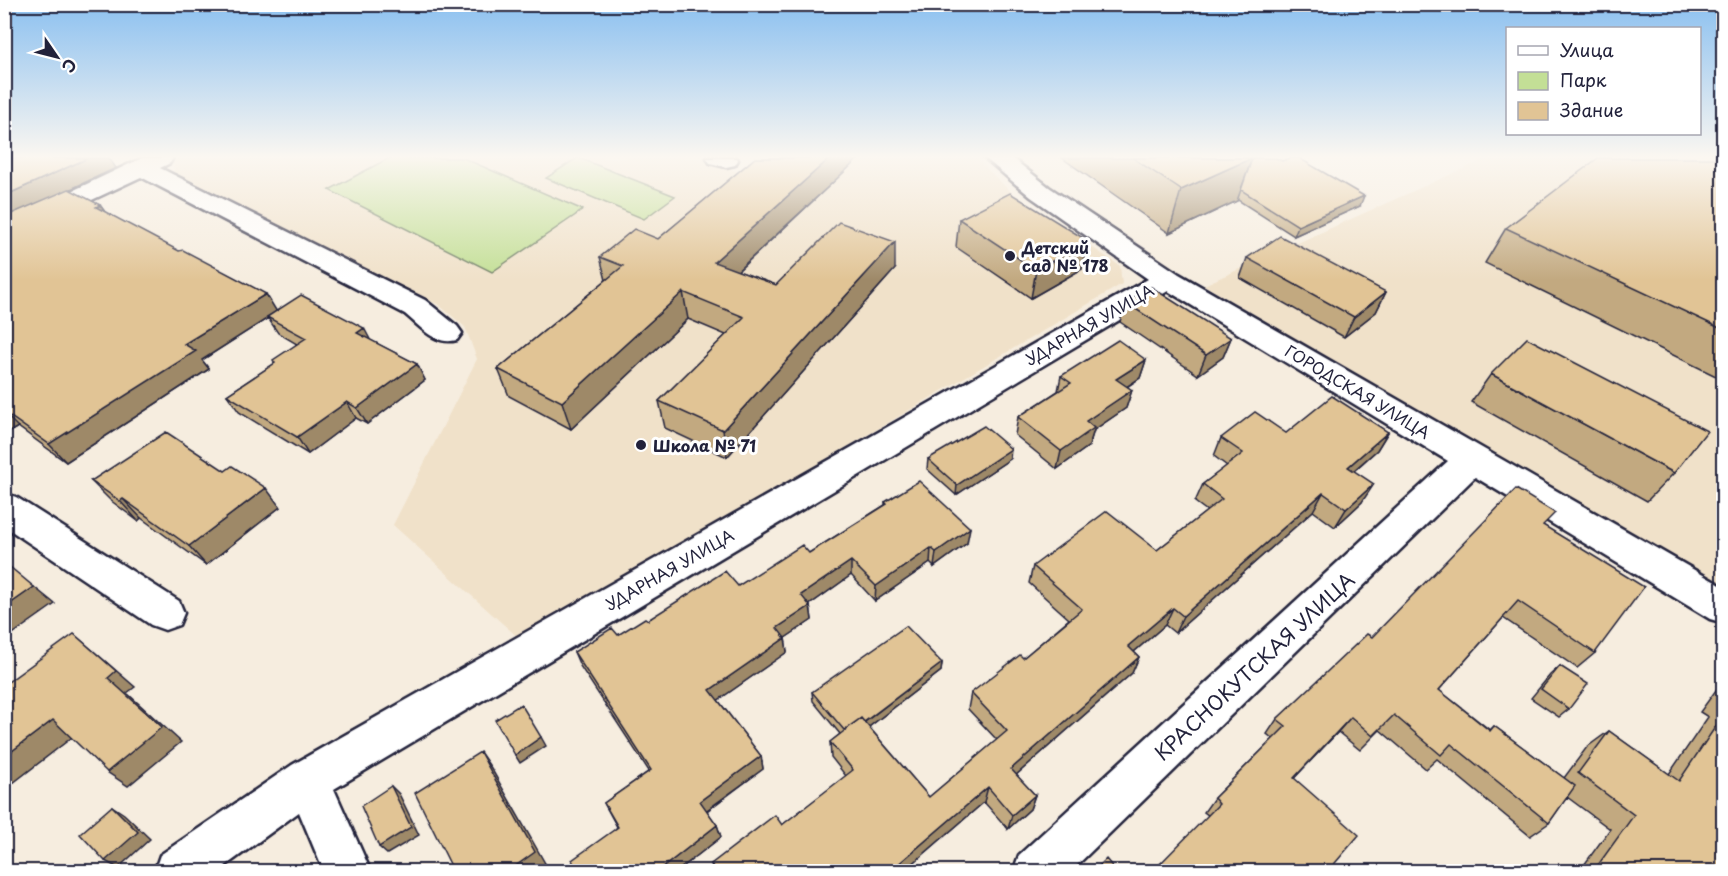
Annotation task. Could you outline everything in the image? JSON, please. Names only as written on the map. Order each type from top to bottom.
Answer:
[{"type":"street","points":[[4,233],[76,199]]},
{"type":"street","points":[[218,199],[415,307],[447,333]]},
{"type":"street","name":"ГОРОДСКАЯ УЛИЦА","points":[[1050,199],[1169,280],[1724,607]]},
{"type":"street","name":"УДАРНАЯ УЛИЦА","points":[[177,872],[307,780],[1113,309],[1169,280]]},
{"type":"street","name":"КРАСНОКУТСКАЯ УЛИЦА","points":[[1036,872],[1472,459]]},
{"type":"street","points":[[4,507],[165,613]]},
{"type":"street","points":[[307,780],[348,872]]},
{"type":"shaded area","name":"Школа № 71","points":[[224,199],[1020,199],[1120,266],[1122,284],[521,640],[393,525],[477,359],[465,327],[439,305]]},
{"type":"shaded area","points":[[1396,199],[1723,199],[1723,590],[1204,285]]},
{"type":"green space","points":[[347,199],[557,199],[583,210],[492,272]]},
{"type":"green space","points":[[596,199],[671,199],[644,219]]},
{"type":"building","points":[[46,199],[88,199],[100,205],[96,207],[266,294],[184,344],[196,351],[49,444],[4,412],[4,217]]},
{"type":"building","points":[[706,199],[784,199],[714,262],[776,285],[839,222],[895,242],[723,430],[659,401],[744,317],[683,292],[562,402],[498,369],[623,266],[600,257],[634,229],[658,239]]},
{"type":"building","points":[[998,199],[1020,199],[1088,241],[1036,270],[959,219]]},
{"type":"building","points":[[1255,199],[1358,199],[1298,226]]},
{"type":"building","points":[[1544,199],[1724,199],[1724,330],[1506,228]]},
{"type":"building","points":[[1280,236],[1386,292],[1354,317],[1247,258]]},
{"type":"building","points":[[1151,287],[1231,338],[1206,355],[1125,302]]},
{"type":"building","points":[[301,295],[364,328],[357,333],[417,364],[357,408],[347,402],[297,437],[227,395],[275,363],[273,360],[306,338],[267,317]]},
{"type":"building","points":[[1527,338],[1707,431],[1674,473],[1491,374]]},
{"type":"building","points":[[1118,340],[1146,360],[1116,379],[1132,390],[1086,421],[1094,428],[1061,451],[1018,417],[1071,383],[1061,376]]},
{"type":"building","points":[[1332,396],[1388,432],[1348,467],[1374,484],[1346,509],[1323,493],[1183,616],[1173,608],[1128,646],[1139,657],[1011,769],[1035,795],[1012,815],[988,787],[889,872],[716,872],[711,864],[775,815],[782,825],[853,770],[830,742],[861,718],[929,797],[1007,731],[971,693],[1020,655],[1023,658],[1082,609],[1033,566],[1107,511],[1157,550],[1222,499],[1203,484],[1243,453],[1221,438],[1255,412],[1286,433]]},
{"type":"building","points":[[984,426],[1011,449],[957,485],[928,459]]},
{"type":"building","points":[[166,432],[225,471],[232,466],[266,488],[189,546],[123,499],[120,501],[91,481]]},
{"type":"building","points":[[919,481],[970,528],[936,552],[931,548],[876,586],[851,561],[801,595],[810,606],[777,628],[785,638],[710,690],[761,756],[700,801],[717,825],[657,872],[578,872],[572,860],[618,827],[604,803],[651,770],[574,652],[612,628],[618,635],[645,618],[648,620],[725,571],[738,586],[802,545],[809,553]]},
{"type":"building","points":[[1516,489],[1555,513],[1543,525],[1644,587],[1595,653],[1518,601],[1439,690],[1490,731],[1494,726],[1575,786],[1549,823],[1451,744],[1441,755],[1394,715],[1373,736],[1351,717],[1294,778],[1359,835],[1330,869],[1333,872],[1152,872],[1219,804],[1214,798],[1286,726],[1277,719],[1367,634],[1372,637]]},
{"type":"building","points":[[4,562],[34,587],[4,608]]},
{"type":"building","points":[[906,626],[942,663],[864,722],[861,718],[844,730],[812,692]]},
{"type":"building","points":[[74,634],[116,671],[108,678],[162,727],[107,772],[53,720],[4,757],[4,685]]},
{"type":"building","points":[[1560,666],[1588,684],[1569,709],[1541,689]]},
{"type":"building","points":[[521,704],[541,737],[515,755],[495,720]]},
{"type":"building","points":[[1724,714],[1724,872],[1593,872],[1634,815],[1578,773],[1609,731],[1679,781]]},
{"type":"building","points":[[480,752],[535,852],[507,872],[454,872],[415,793]]},
{"type":"building","points":[[391,786],[411,827],[379,847],[361,806]]},
{"type":"building","points":[[112,806],[138,832],[105,861],[80,834]]},
{"type":"building","points":[[1106,859],[1117,872],[1093,872]]},
{"type":"place","name":"Детский сад № 178","points":[[1010,256]]},
{"type":"place","name":"Школа № 71","points":[[641,445]]}]
